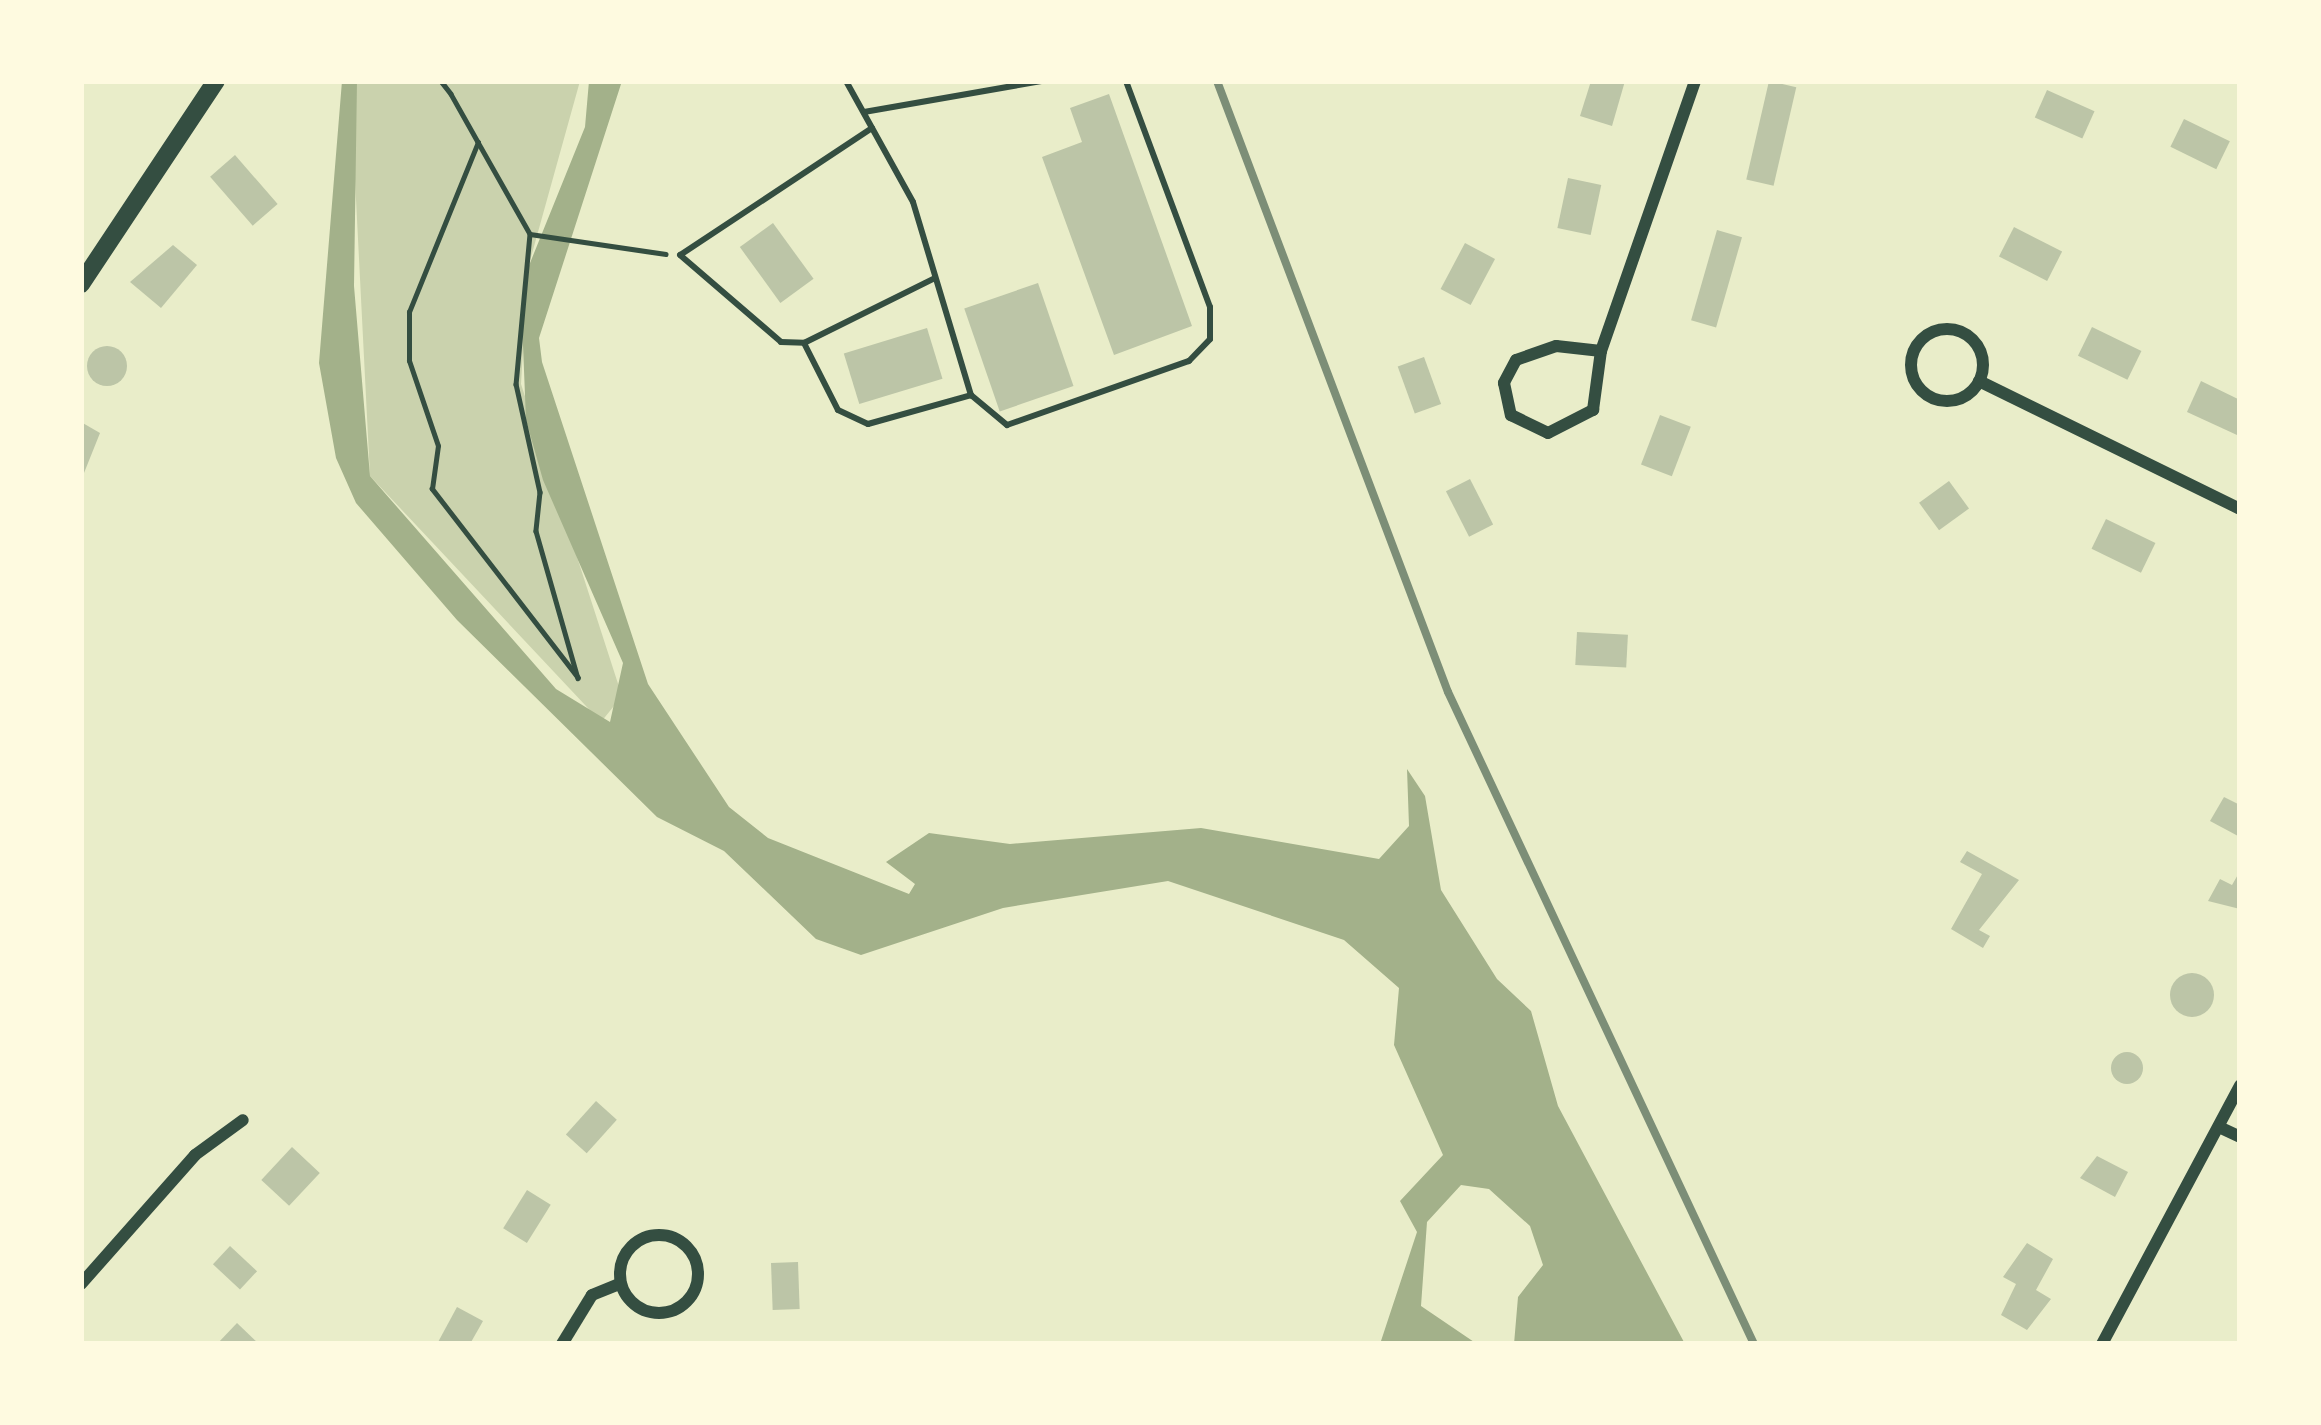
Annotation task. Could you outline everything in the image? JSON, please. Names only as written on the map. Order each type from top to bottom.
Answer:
[{"type":"main road","points":[[83,278],[216,81]]},
{"type":"street","points":[[1600,351],[1556,346],[1516,360],[1504,383],[1510,415],[1548,433],[1587,418],[1600,351],[1695,81]]},
{"type":"street","points":[[1935,331],[1963,333],[1981,353],[1979,381],[1958,399],[1931,397],[1913,376],[1915,349],[1935,331]]},
{"type":"street","points":[[1979,381],[2240,509]]},
{"type":"street","points":[[2102,1344],[2240,1086]]},
{"type":"street","points":[[81,1284],[195,1155],[243,1120]]},
{"type":"street","points":[[2219,1127],[2240,1138]]},
{"type":"street","points":[[562,1344],[592,1295],[620,1283],[632,1246],[656,1235],[682,1243],[697,1265],[686,1302],[661,1313],[635,1305],[620,1283]]},
{"type":"lane","points":[[846,81],[913,202],[971,395],[1007,425],[1189,361],[1210,339],[1210,307],[1126,81]]},
{"type":"lane","points":[[863,112],[1041,81]]},
{"type":"lane","points":[[872,128],[680,255],[764,334],[804,343],[936,278]]},
{"type":"lane","points":[[804,343],[838,410],[868,424],[971,395]]},
{"type":"path","points":[[441,81],[478,142],[530,234],[516,384],[540,492],[536,531],[578,678],[432,488],[438,446],[409,361],[409,312],[478,142]]},
{"type":"path","points":[[530,234],[579,248],[680,255]]},
{"type":"shaded area","points":[[342,81],[357,81],[354,286],[370,476],[556,689],[610,722],[623,663],[543,480],[526,420],[522,321],[528,268],[585,127],[589,81],[622,81],[539,338],[542,362],[648,684],[729,807],[768,838],[909,894],[915,884],[886,862],[929,833],[1010,844],[1201,828],[1379,859],[1409,826],[1407,769],[1425,796],[1441,890],[1497,979],[1531,1011],[1558,1106],[1685,1344],[1514,1344],[1518,1297],[1543,1265],[1530,1226],[1489,1189],[1461,1185],[1427,1222],[1421,1306],[1477,1344],[1380,1344],[1417,1232],[1400,1201],[1443,1155],[1394,1045],[1399,988],[1344,940],[1168,881],[1003,908],[861,955],[816,939],[724,851],[657,817],[457,620],[356,503],[336,458],[319,363]]},
{"type":"shaded area","points":[[350,81],[580,81],[528,268],[521,384],[622,696],[601,722],[370,476]]},
{"type":"building","points":[[1591,81],[1625,81],[1612,126],[1580,116]]},
{"type":"building","points":[[1769,81],[1796,87],[1774,186],[1746,179]]},
{"type":"building","points":[[2047,90],[2095,111],[2082,139],[2035,117]]},
{"type":"building","points":[[1109,94],[1192,326],[1114,355],[1042,157],[1082,142],[1070,108]]},
{"type":"building","points":[[2184,119],[2230,141],[2216,169],[2170,147]]},
{"type":"building","points":[[235,155],[278,204],[253,226],[210,177]]},
{"type":"building","points":[[1568,178],[1601,185],[1591,235],[1557,228]]},
{"type":"building","points":[[773,223],[814,279],[780,303],[740,247]]},
{"type":"building","points":[[2014,227],[2062,252],[2047,281],[1999,256]]},
{"type":"building","points":[[1717,230],[1742,237],[1716,328],[1691,320]]},
{"type":"building","points":[[1465,243],[1495,259],[1471,305],[1441,289]]},
{"type":"building","points":[[173,245],[197,265],[161,308],[130,282]]},
{"type":"building","points":[[1038,283],[1073,386],[1000,411],[964,308]]},
{"type":"building","points":[[2092,327],[2141,351],[2127,380],[2078,356]]},
{"type":"building","points":[[927,328],[942,379],[859,404],[844,353]]},
{"type":"building","points":[[107,346],[121,352],[127,366],[121,380],[107,386],[93,380],[87,366],[93,352]]},
{"type":"building","points":[[1424,357],[1441,404],[1415,414],[1398,367]]},
{"type":"building","points":[[2201,381],[2240,400],[2237,435],[2187,412]]},
{"type":"building","points":[[1660,415],[1691,427],[1672,476],[1641,464]]},
{"type":"building","points":[[81,422],[100,433],[84,473],[81,471]]},
{"type":"building","points":[[1470,479],[1493,524],[1469,537],[1446,491]]},
{"type":"building","points":[[1949,481],[1969,509],[1939,530],[1919,503]]},
{"type":"building","points":[[2106,519],[2155,543],[2141,573],[2092,549]]},
{"type":"building","points":[[1577,632],[1628,635],[1626,668],[1575,665]]},
{"type":"building","points":[[2224,797],[2240,805],[2238,836],[2210,821]]},
{"type":"building","points":[[1967,851],[2019,880],[1979,930],[1990,936],[1983,948],[1951,929],[1982,874],[1960,862]]},
{"type":"building","points":[[2240,871],[2240,909],[2208,901],[2220,879],[2232,885]]},
{"type":"building","points":[[2192,973],[2208,979],[2214,995],[2208,1011],[2192,1017],[2176,1011],[2170,995],[2176,979]]},
{"type":"building","points":[[2127,1052],[2138,1057],[2143,1068],[2138,1079],[2127,1084],[2116,1079],[2111,1068],[2116,1057]]},
{"type":"building","points":[[596,1101],[617,1120],[587,1153],[566,1134]]},
{"type":"building","points":[[292,1147],[320,1173],[289,1206],[261,1180]]},
{"type":"building","points":[[2097,1156],[2128,1172],[2115,1197],[2080,1178]]},
{"type":"building","points":[[527,1190],[551,1205],[527,1243],[503,1228]]},
{"type":"building","points":[[2027,1243],[2053,1259],[2036,1290],[2051,1299],[2027,1330],[2001,1315],[2016,1284],[2003,1277]]},
{"type":"building","points":[[230,1246],[257,1271],[240,1290],[213,1264]]},
{"type":"building","points":[[798,1262],[800,1309],[773,1310],[771,1263]]},
{"type":"building","points":[[457,1307],[483,1321],[470,1344],[437,1344]]},
{"type":"building","points":[[237,1323],[259,1344],[217,1344]]},
{"type":"railway","points":[[1217,81],[1448,692],[1754,1344]]}]
